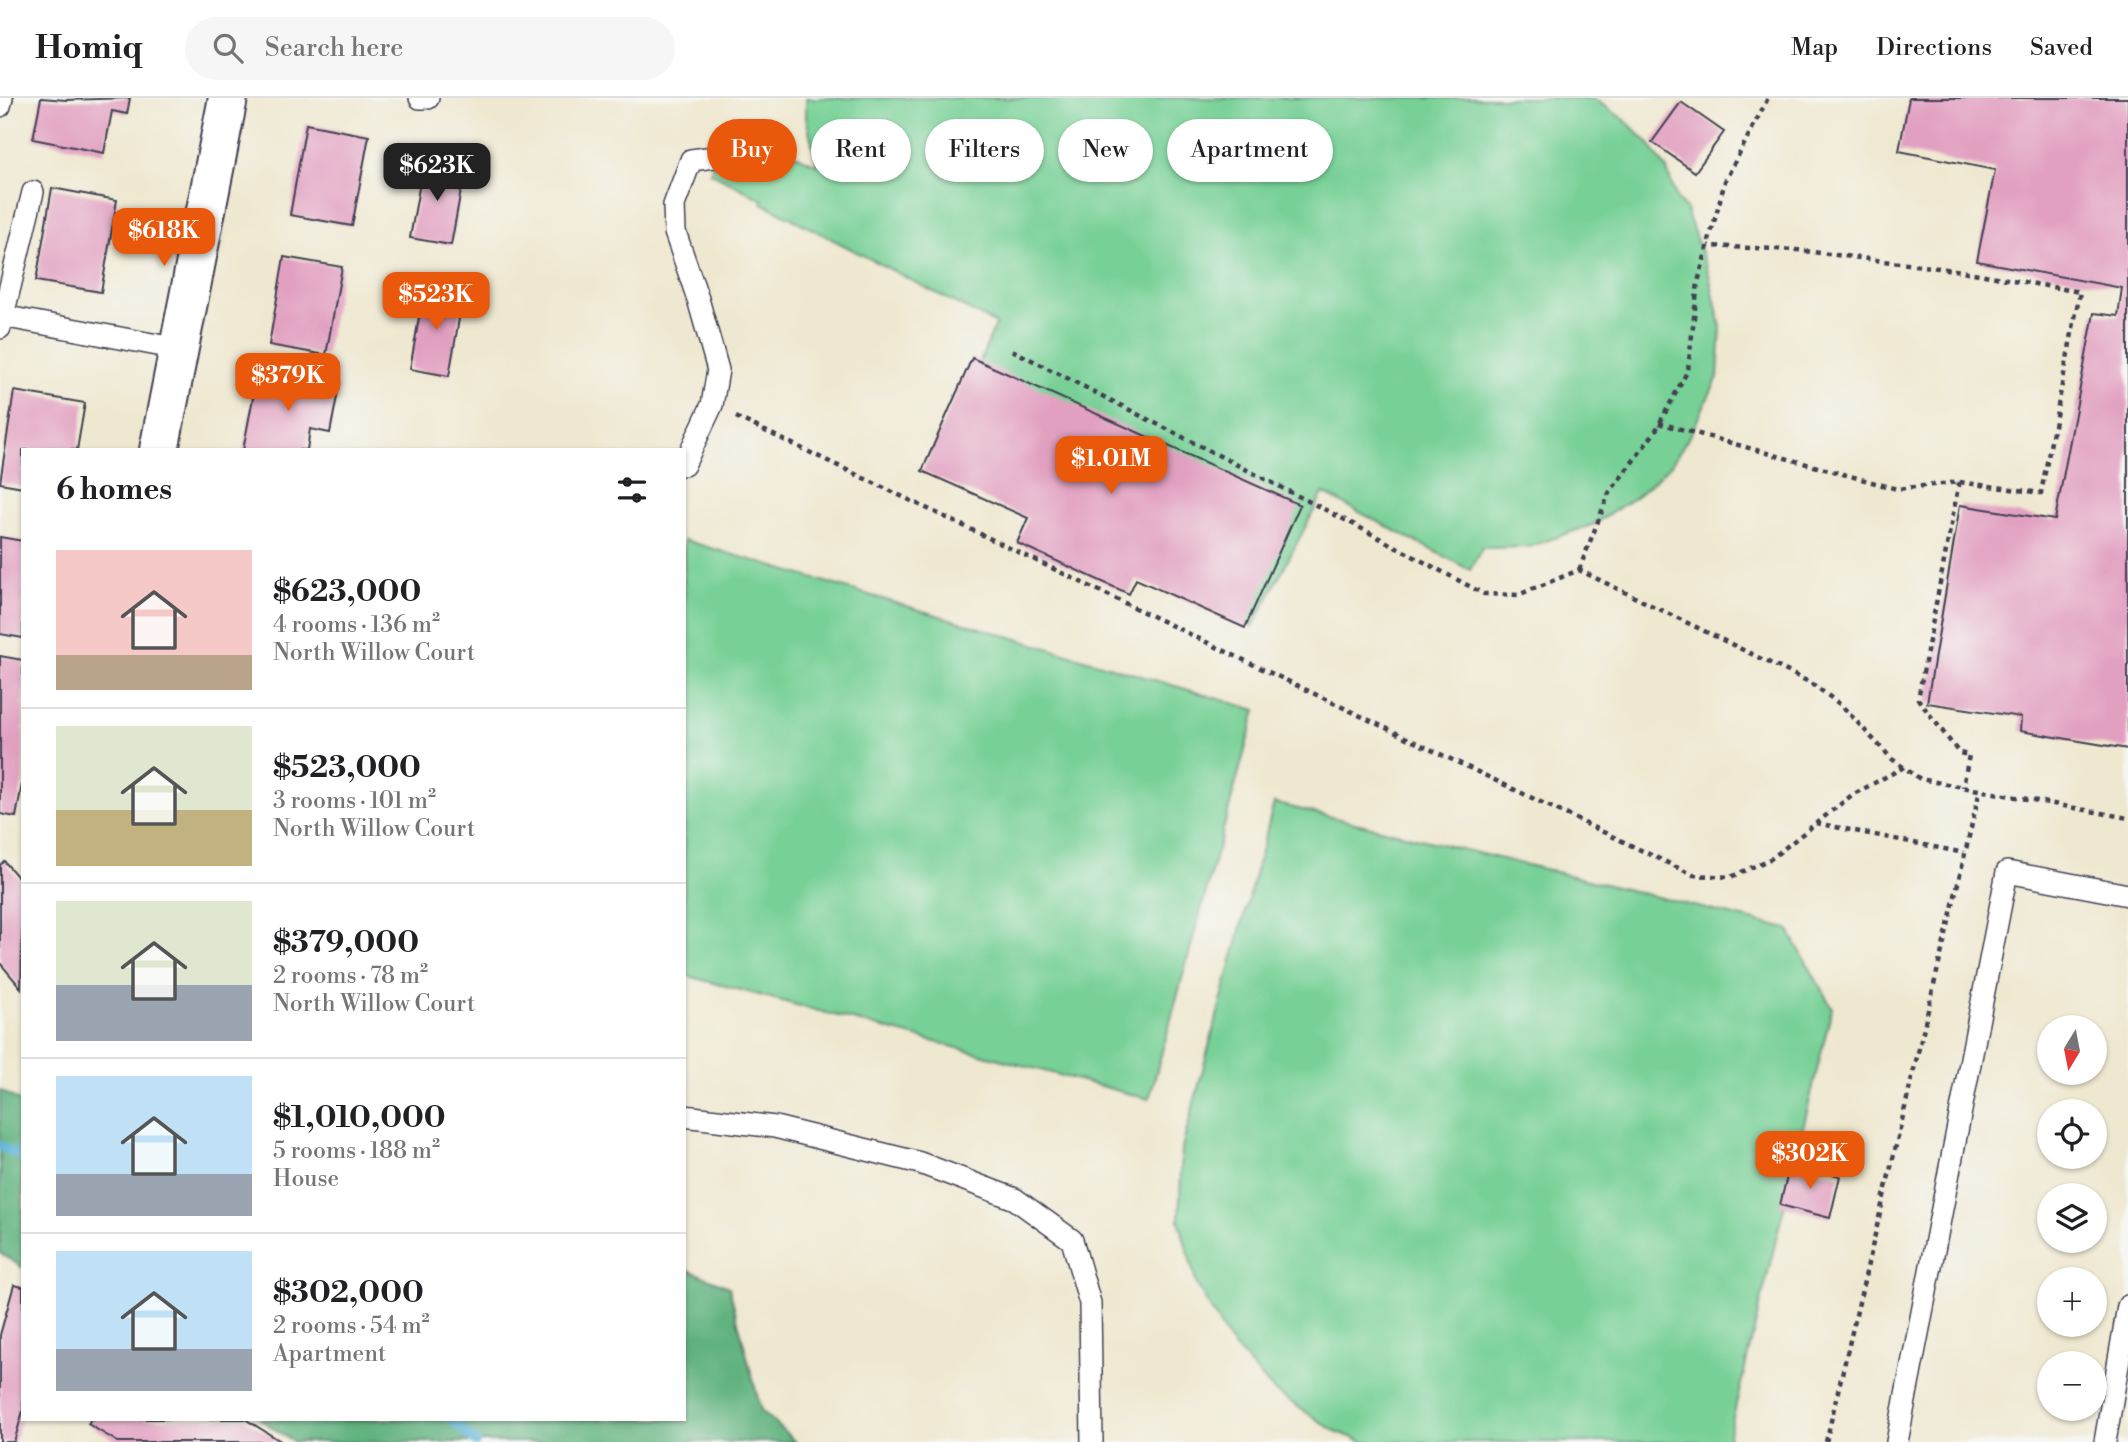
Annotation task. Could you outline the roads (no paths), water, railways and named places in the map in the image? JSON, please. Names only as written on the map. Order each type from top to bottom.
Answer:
[{"type":"street","points":[[159,448],[228,98]]},
{"type":"lane","points":[[0,106],[2,98]]},
{"type":"lane","points":[[420,98],[428,98]]},
{"type":"lane","points":[[686,461],[712,405],[718,370],[675,232],[674,205],[691,160],[707,158]]},
{"type":"lane","points":[[33,192],[1,322],[179,349]]},
{"type":"lane","points":[[1897,1442],[2007,872],[2128,895]]},
{"type":"lane","points":[[686,1116],[775,1128],[920,1163],[1015,1199],[1072,1240],[1090,1303],[1092,1442]]},
{"type":"lane","points":[[2114,1431],[2128,1306]]},
{"type":"waterway","points":[[0,1146],[21,1156]]},
{"type":"waterway","points":[[453,1421],[476,1442]]}]
